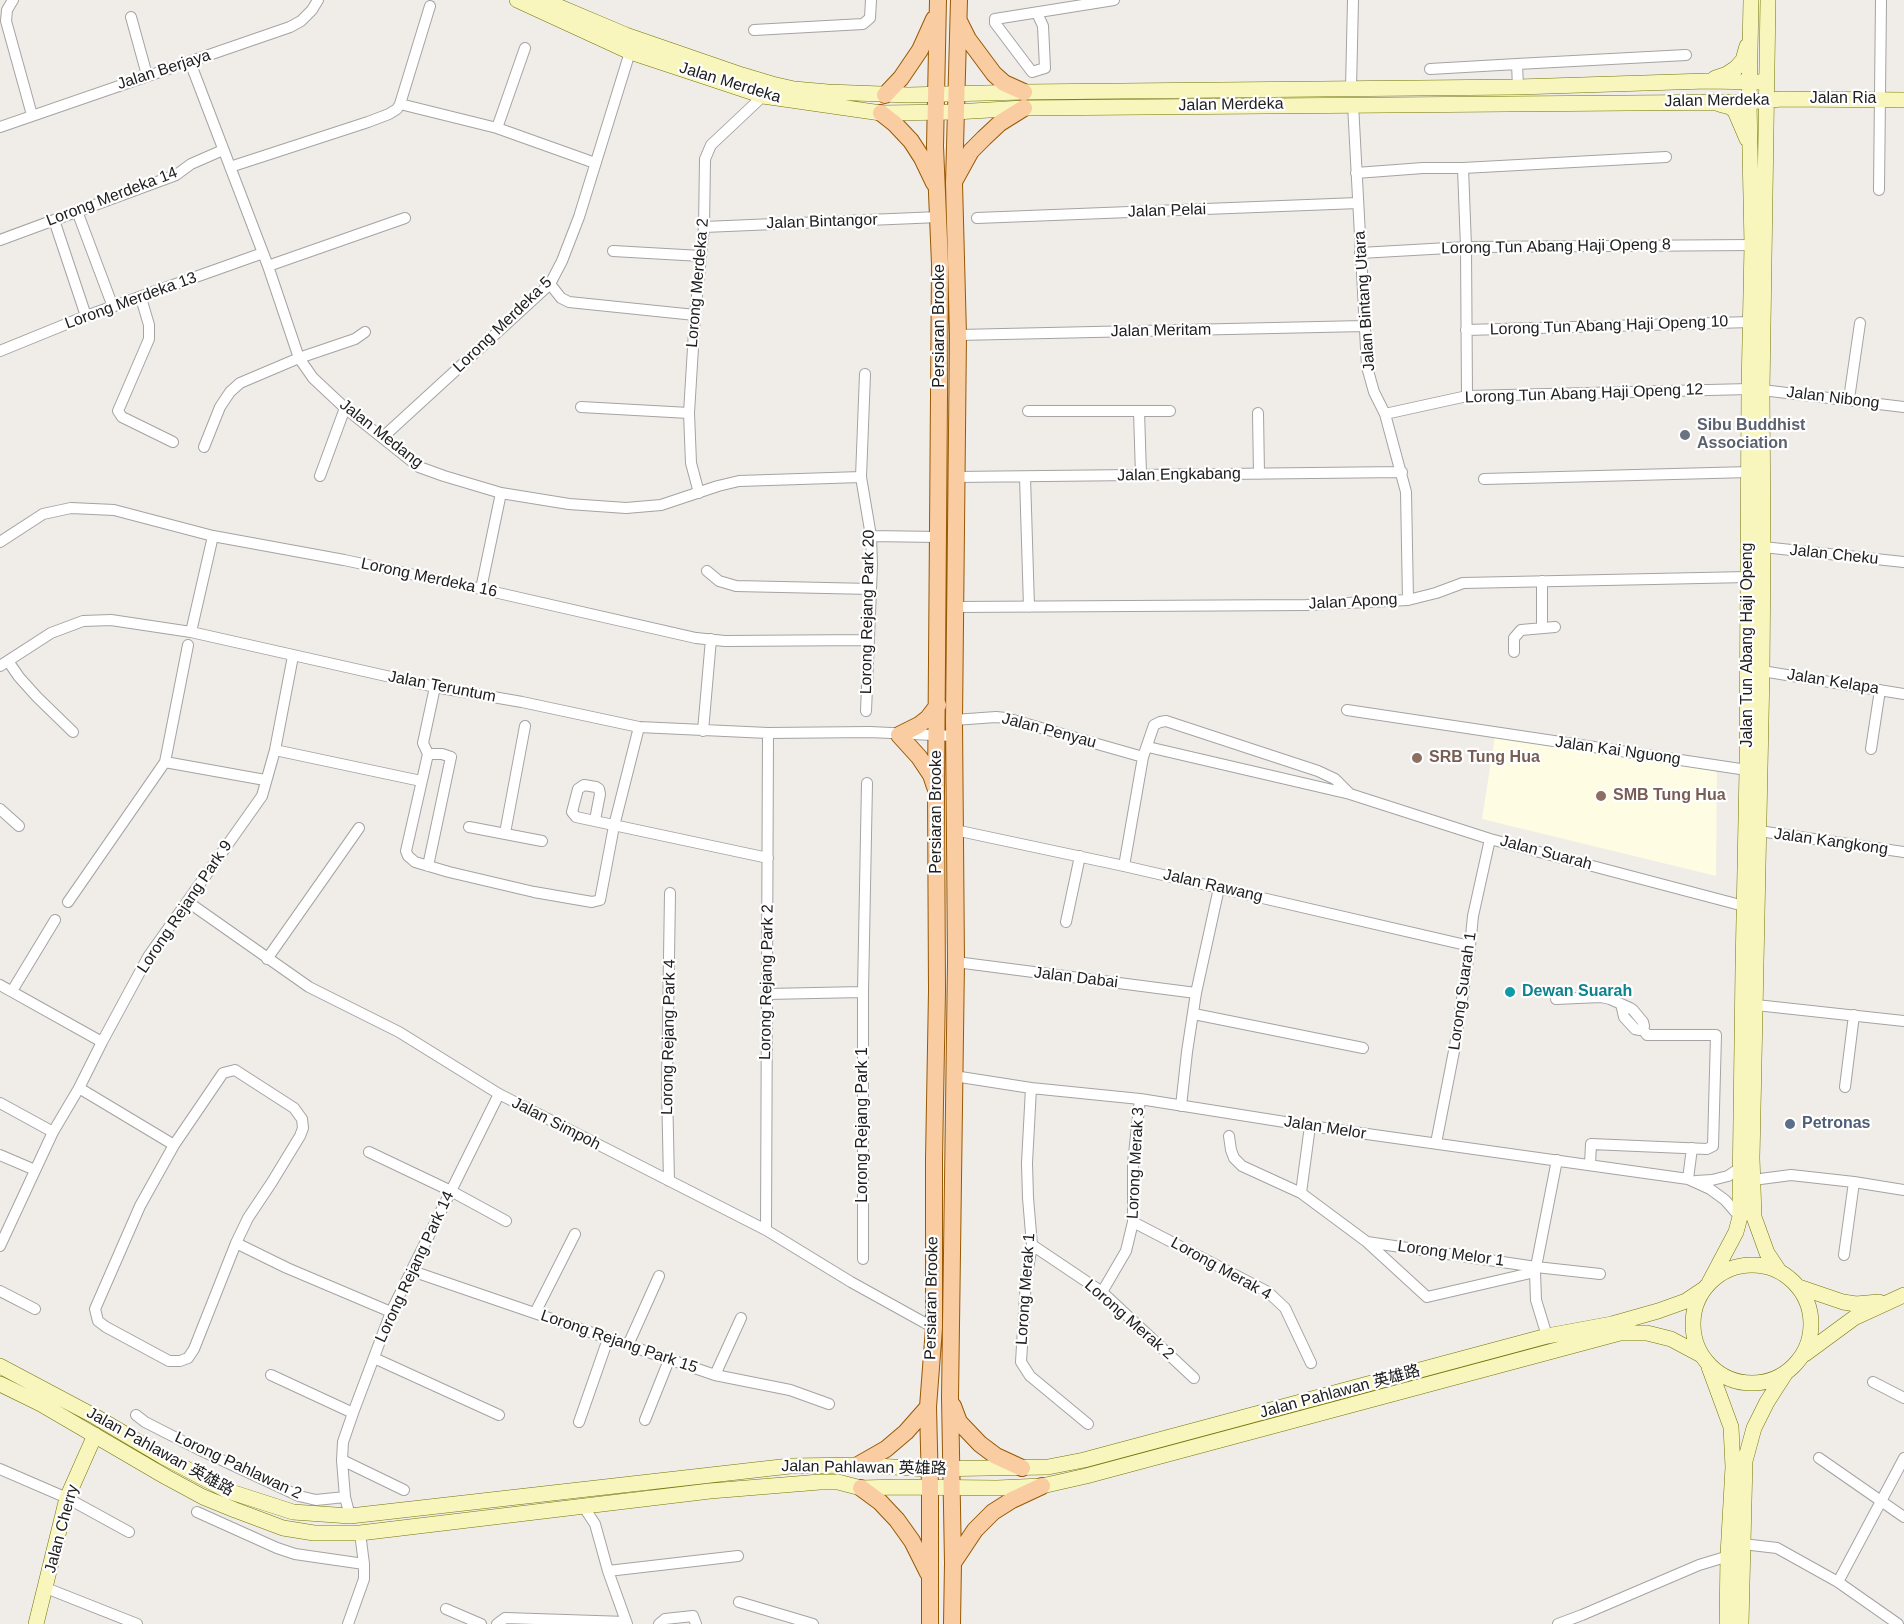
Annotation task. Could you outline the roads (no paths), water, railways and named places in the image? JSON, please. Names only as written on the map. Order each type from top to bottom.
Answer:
[{"type":"main road","name":"Jalan Merdeka","points":[[517,0],[630,52],[763,96],[881,113],[955,112],[1024,100]]},
{"type":"main road","name":"Jalan Merdeka","points":[[543,0],[626,34],[772,84],[794,88],[885,95],[955,93],[1024,100],[1352,96],[1749,102],[1782,99]]},
{"type":"main road","name":"Persiaran Brooke","points":[[952,1624],[951,1221],[956,962],[955,830],[948,731],[955,607],[958,335],[954,183],[959,0]]},
{"type":"main road","name":"Jalan Tun Abang Haji Openg","points":[[1751,0],[1749,82],[1751,322],[1763,548],[1753,1180],[1754,1217],[1767,1253],[1779,1271]]},
{"type":"main road","name":"Jalan Tun Abang Haji Openg","points":[[1706,1286],[1736,1232],[1740,1217],[1748,770],[1750,472],[1756,389],[1768,0]]},
{"type":"main road","points":[[885,95],[901,78],[920,50],[938,5]]},
{"type":"main road","name":"Persiaran Brooke","points":[[930,1624],[928,1407],[934,1328],[936,791],[948,731],[938,705],[940,264],[936,94],[938,5]]},
{"type":"main road","points":[[954,183],[971,151],[1024,100],[994,74],[968,39],[959,20]]},
{"type":"main road","points":[[1707,81],[1736,68],[1743,60],[1750,37]]},
{"type":"main road","name":"Jalan Merdeka","points":[[1352,96],[1518,87],[1707,81],[1766,82],[1782,99]]},
{"type":"main road","name":"Jalan Ria","points":[[1782,99],[1904,100]]},
{"type":"main road","points":[[1707,101],[1730,107],[1735,111],[1751,150]]},
{"type":"main road","points":[[881,113],[895,124],[910,141],[922,158],[937,189]]},
{"type":"main road","points":[[936,791],[931,775],[919,757],[899,735],[919,725],[938,705]]},
{"type":"main road","points":[[1741,1624],[1731,1427],[1705,1360],[1694,1339],[1692,1322],[1696,1304],[1706,1286],[1724,1272],[1742,1265],[1761,1265],[1779,1271],[1790,1278],[1799,1287],[1808,1303],[1812,1321],[1810,1339],[1803,1356]]},
{"type":"main road","name":"Jalan Pahlawan 英雄路","points":[[0,1366],[228,1491],[293,1512],[350,1516],[779,1467],[858,1466],[951,1469],[1048,1467],[1084,1460],[1547,1336],[1612,1324],[1686,1301],[1706,1286]]},
{"type":"main road","points":[[1799,1287],[1821,1296],[1856,1304],[1899,1297]]},
{"type":"main road","points":[[1727,1624],[1738,1551],[1744,1461],[1754,1428],[1767,1402],[1785,1374],[1803,1356],[1854,1318],[1899,1297]]},
{"type":"main road","name":"Jalan Pahlawan 英雄路","points":[[0,1384],[41,1404],[203,1497],[283,1528],[314,1533],[360,1533],[710,1491],[820,1482],[838,1482],[861,1488],[1042,1486],[1620,1333],[1647,1332],[1671,1339],[1705,1360]]},
{"type":"main road","points":[[1705,1360],[1722,1376],[1737,1382],[1754,1384],[1770,1381],[1785,1374]]},
{"type":"main road","points":[[950,1397],[959,1422],[968,1432],[996,1456],[1022,1468]]},
{"type":"main road","points":[[858,1466],[886,1449],[906,1432],[928,1407]]},
{"type":"main road","name":"Jalan Cherry","points":[[36,1624],[67,1498],[95,1436]]},
{"type":"main road","points":[[953,1563],[975,1530],[993,1512],[1042,1486]]},
{"type":"main road","points":[[861,1488],[880,1502],[897,1520],[912,1541],[930,1576]]},
{"type":"street","points":[[13,0],[7,10],[6,21],[32,115]]},
{"type":"street","name":"Jalan Berjaya","points":[[0,127],[290,27],[301,21],[318,0]]},
{"type":"street","points":[[754,30],[855,26],[868,22],[871,0]]},
{"type":"street","points":[[1037,13],[1043,26],[1045,68],[1032,72],[995,23],[995,19],[1037,13],[1078,2],[1114,0]]},
{"type":"street","name":"Jalan Bintang Utara","points":[[1353,0],[1352,96],[1367,367],[1374,392],[1385,414],[1406,492],[1408,600]]},
{"type":"street","points":[[1879,190],[1881,0]]},
{"type":"street","points":[[230,167],[389,114],[400,104],[430,6]]},
{"type":"street","points":[[131,17],[147,75]]},
{"type":"street","points":[[496,128],[525,48]]},
{"type":"street","name":"Lorong Merdeka 5","points":[[382,437],[550,284],[562,261],[579,217],[630,52]]},
{"type":"street","points":[[1430,69],[1686,55]]},
{"type":"street","name":"Jalan Medang","points":[[190,62],[268,266],[299,358],[313,378],[345,408],[419,467],[501,493],[569,504],[626,508],[661,505],[739,481],[861,477]]},
{"type":"street","points":[[1517,64],[1518,87]]},
{"type":"street","name":"Lorong Merdeka 2","points":[[699,493],[691,463],[688,413],[704,227],[705,159],[711,145],[763,96]]},
{"type":"street","points":[[400,104],[496,128],[594,163]]},
{"type":"street","name":"Lorong Merdeka 14","points":[[0,240],[176,175],[191,164],[223,150]]},
{"type":"street","points":[[1356,173],[1666,157]]},
{"type":"street","points":[[1463,168],[1467,396]]},
{"type":"street","name":"Jalan Pelai","points":[[977,218],[1358,203]]},
{"type":"street","points":[[77,211],[113,307]]},
{"type":"street","name":"Jalan Bintangor","points":[[704,227],[939,217]]},
{"type":"street","points":[[268,266],[405,218]]},
{"type":"street","points":[[54,220],[86,316]]},
{"type":"street","name":"Lorong Tun Abang Haji Openg 8","points":[[1360,253],[1466,247],[1752,245]]},
{"type":"street","points":[[613,251],[701,256]]},
{"type":"street","name":"Lorong Merdeka 13","points":[[0,351],[86,316],[263,254]]},
{"type":"street","points":[[550,284],[561,298],[569,302],[695,315]]},
{"type":"street","points":[[141,298],[149,325],[149,339],[118,411],[122,417],[173,442]]},
{"type":"street","name":"Lorong Tun Abang Haji Openg 10","points":[[1466,330],[1751,322]]},
{"type":"street","points":[[1849,399],[1860,323]]},
{"type":"street","name":"Jalan Meritam","points":[[958,335],[1364,326]]},
{"type":"street","points":[[204,447],[220,407],[240,382],[299,358],[355,339],[365,332]]},
{"type":"street","name":"Lorong Rejang Park 20","points":[[865,374],[861,477],[871,536],[867,711]]},
{"type":"street","name":"Lorong Tun Abang Haji Openg 12","points":[[1385,414],[1467,396],[1756,389]]},
{"type":"street","name":"Jalan Nibong","points":[[1756,389],[1904,407]]},
{"type":"street","points":[[581,407],[688,413]]},
{"type":"street","points":[[320,476],[345,408]]},
{"type":"street","points":[[1028,411],[1170,411]]},
{"type":"street","points":[[1139,411],[1141,475]]},
{"type":"street","points":[[1258,413],[1259,474]]},
{"type":"street","name":"Jalan Engkabang","points":[[956,477],[1402,472]]},
{"type":"street","points":[[1484,479],[1750,472]]},
{"type":"street","points":[[1025,477],[1029,607]]},
{"type":"street","points":[[481,589],[501,493]]},
{"type":"street","name":"Lorong Merdeka 16","points":[[0,542],[43,514],[71,508],[114,510],[213,536],[344,560],[696,638],[725,642],[868,640]]},
{"type":"street","points":[[191,632],[213,536]]},
{"type":"street","points":[[871,536],[938,537]]},
{"type":"street","name":"Jalan Cheku","points":[[1763,548],[1904,562]]},
{"type":"street","points":[[707,571],[719,581],[736,586],[871,590]]},
{"type":"street","name":"Jalan Apong","points":[[955,607],[1306,604],[1408,600],[1463,583],[1748,577]]},
{"type":"street","points":[[1542,581],[1542,627]]},
{"type":"street","name":"Jalan Teruntum","points":[[4,664],[51,633],[83,621],[111,620],[191,632],[435,687],[522,702],[639,727],[768,734],[870,732],[899,735]]},
{"type":"street","points":[[1514,652],[1514,638],[1521,630],[1555,627]]},
{"type":"street","points":[[703,731],[711,639]]},
{"type":"street","points":[[68,902],[165,762],[188,645]]},
{"type":"street","name":"Lorong Rejang Park 9","points":[[0,1246],[52,1132],[79,1088],[148,957],[262,796],[275,750],[293,656]]},
{"type":"street","points":[[4,664],[73,732]]},
{"type":"street","name":"Jalan Kelapa","points":[[1762,671],[1904,694]]},
{"type":"street","points":[[435,687],[423,743],[428,754],[406,851],[410,859],[428,866],[534,892],[595,902],[601,897],[614,826],[639,727]]},
{"type":"street","points":[[1871,749],[1880,690]]},
{"type":"street","name":"Jalan Kai Nguong","points":[[1347,710],[1748,770]]},
{"type":"street","name":"Jalan Penyau","points":[[899,735],[948,731],[996,717],[1146,752]]},
{"type":"street","name":"Jalan Suarah","points":[[1124,866],[1146,752],[1154,725],[1160,722],[1166,721],[1318,771],[1335,779],[1350,794]]},
{"type":"street","points":[[505,833],[525,726]]},
{"type":"street","name":"Lorong Rejang Park 2","points":[[766,1230],[768,734]]},
{"type":"street","points":[[275,750],[421,781]]},
{"type":"street","name":"Jalan Suarah","points":[[1146,752],[1350,794],[1490,838],[1744,906]]},
{"type":"street","points":[[428,754],[442,754],[451,757],[428,866]]},
{"type":"street","points":[[165,762],[266,780]]},
{"type":"street","name":"Lorong Rejang Park 1","points":[[863,1259],[863,992],[867,783]]},
{"type":"street","points":[[0,809],[19,826]]},
{"type":"street","points":[[596,820],[614,826],[768,858]]},
{"type":"street","points":[[469,827],[542,840]]},
{"type":"street","points":[[267,959],[359,828]]},
{"type":"street","name":"Jalan Rawang","points":[[955,830],[1080,856],[1470,946]]},
{"type":"street","name":"Jalan Kangkong","points":[[1759,831],[1904,852]]},
{"type":"street","name":"Lorong Suarah 1","points":[[1436,1143],[1455,1046],[1473,916],[1490,838]]},
{"type":"street","points":[[1066,922],[1080,856]]},
{"type":"street","points":[[1181,1106],[1186,1052],[1196,993],[1219,888]]},
{"type":"street","name":"Lorong Rejang Park 4","points":[[669,1181],[667,1088],[670,893]]},
{"type":"street","name":"Jalan Simpoh","points":[[188,902],[309,987],[399,1032],[499,1094],[766,1230],[851,1282],[934,1328]]},
{"type":"street","points":[[12,991],[55,920]]},
{"type":"street","name":"Jalan Dabai","points":[[956,962],[1196,993]]},
{"type":"street","points":[[0,985],[102,1042]]},
{"type":"street","points":[[767,994],[863,992]]},
{"type":"street","points":[[1556,999],[1601,997],[1621,1004],[1633,1010],[1643,1022],[1644,1032],[1716,1035],[1713,1146],[1692,1148],[1591,1144],[1590,1165]]},
{"type":"street","points":[[1756,1005],[1904,1021]]},
{"type":"street","points":[[1194,1014],[1364,1048]]},
{"type":"street","points":[[1845,1087],[1854,1015]]},
{"type":"street","points":[[228,1071],[240,1072],[294,1108],[302,1119],[303,1128],[300,1136],[248,1218],[236,1243],[194,1349],[188,1358],[180,1361],[169,1360],[151,1352],[106,1327],[98,1321],[95,1309],[140,1206],[174,1145],[223,1073],[228,1071]]},
{"type":"street","name":"Jalan Melor","points":[[954,1076],[1032,1088],[1140,1099],[1310,1126],[1692,1180],[1712,1180],[1728,1176],[1740,1168]]},
{"type":"street","points":[[79,1088],[174,1145]]},
{"type":"street","name":"Lorong Merak 1","points":[[1032,1088],[1028,1163],[1032,1245],[1026,1280],[1021,1362],[1030,1376],[1088,1424]]},
{"type":"street","name":"Lorong Rejang Park 14","points":[[350,1516],[345,1497],[342,1460],[343,1442],[353,1413],[391,1312],[499,1094]]},
{"type":"street","name":"Lorong Merak 3","points":[[1102,1292],[1126,1251],[1133,1222],[1133,1163],[1140,1099]]},
{"type":"street","points":[[0,1103],[52,1132]]},
{"type":"street","points":[[1301,1193],[1310,1126]]},
{"type":"street","name":"Lorong Melor 1","points":[[1229,1136],[1234,1158],[1242,1166],[1301,1193],[1367,1242],[1427,1297],[1535,1270]]},
{"type":"street","points":[[1692,1148],[1692,1180]]},
{"type":"street","points":[[369,1152],[451,1191],[506,1221]]},
{"type":"street","points":[[0,1155],[35,1170]]},
{"type":"street","points":[[1547,1336],[1536,1300],[1535,1270],[1557,1160]]},
{"type":"street","points":[[1753,1180],[1791,1175],[1904,1190]]},
{"type":"street","name":"Jalan Melor","points":[[1692,1180],[1725,1200],[1740,1217]]},
{"type":"street","points":[[1844,1255],[1854,1182]]},
{"type":"street","name":"Lorong Merak 4","points":[[1133,1222],[1268,1292],[1285,1308],[1311,1363]]},
{"type":"street","points":[[536,1313],[574,1234]]},
{"type":"street","name":"Lorong Melor 1","points":[[1367,1242],[1535,1270],[1600,1274]]},
{"type":"street","points":[[236,1243],[287,1268],[391,1312]]},
{"type":"street","name":"Lorong Merak 2","points":[[1032,1245],[1102,1292],[1194,1378]]},
{"type":"street","name":"Lorong Rejang Park 15","points":[[412,1270],[715,1375],[780,1387],[829,1404]]},
{"type":"street","points":[[628,1345],[659,1276]]},
{"type":"street","points":[[0,1291],[35,1309]]},
{"type":"street","points":[[715,1375],[741,1318]]},
{"type":"street","points":[[579,1422],[608,1339]]},
{"type":"street","points":[[374,1358],[499,1415]]},
{"type":"street","points":[[645,1420],[669,1360]]},
{"type":"street","points":[[271,1375],[353,1413]]},
{"type":"street","points":[[1873,1382],[1904,1398]]},
{"type":"street","name":"Lorong Pahlawan 2","points":[[136,1415],[145,1422],[198,1449],[300,1496],[316,1500],[345,1497]]},
{"type":"street","points":[[1819,1458],[1904,1517]]},
{"type":"street","points":[[1838,1582],[1904,1458]]},
{"type":"street","points":[[342,1460],[404,1490]]},
{"type":"street","points":[[0,1469],[67,1498],[129,1532]]},
{"type":"street","points":[[595,1524],[610,1503]]},
{"type":"street","points":[[497,1624],[505,1618],[626,1623],[595,1524],[583,1506]]},
{"type":"street","points":[[197,1512],[295,1554],[364,1564]]},
{"type":"street","points":[[348,1624],[364,1578],[360,1533]]},
{"type":"street","points":[[1558,1624],[1738,1551],[1777,1548],[1838,1582],[1898,1624]]},
{"type":"street","points":[[608,1571],[738,1556]]},
{"type":"street","points":[[46,1588],[137,1624]]},
{"type":"street","points":[[739,1602],[813,1624]]},
{"type":"street","points":[[446,1609],[481,1624]]},
{"type":"street","points":[[659,1624],[665,1619],[693,1616],[696,1624]]},
{"type":"place","name":"Sibu Buddhist Association","points":[[1685,435]]},
{"type":"place","name":"SRB Tung Hua","points":[[1417,758]]},
{"type":"place","name":"SMB Tung Hua","points":[[1601,796]]},
{"type":"place","name":"Dewan Suarah","points":[[1510,992]]},
{"type":"place","name":"Petronas","points":[[1790,1124]]}]
